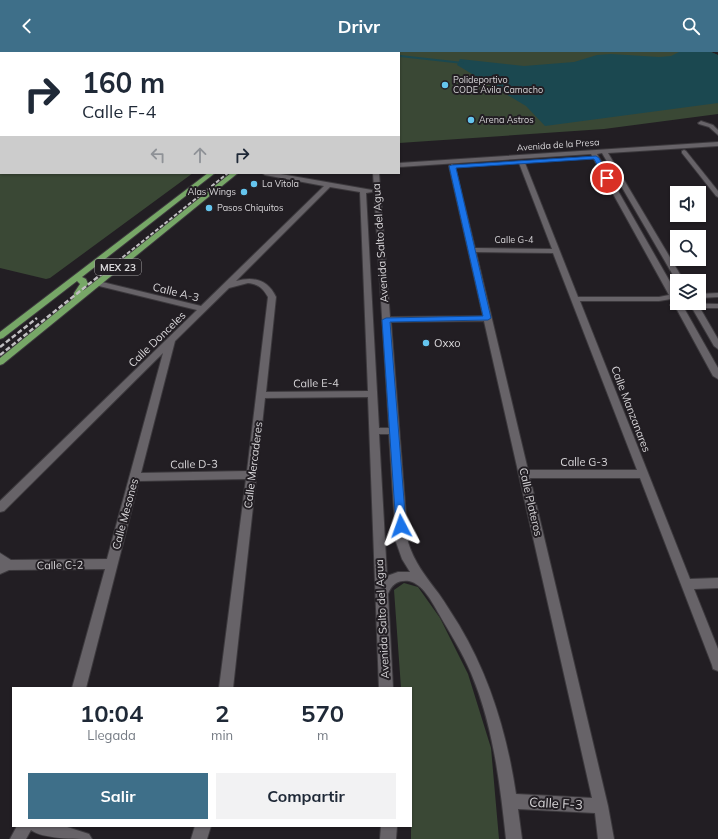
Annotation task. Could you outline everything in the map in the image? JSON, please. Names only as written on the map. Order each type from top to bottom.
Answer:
[{"type":"main road","name":"MEX 23","points":[[0,336],[211,174]]},
{"type":"main road","name":"MEX 23","points":[[0,362],[234,174]]},
{"type":"main road","points":[[77,277],[83,281],[84,284],[78,293],[78,299]]},
{"type":"street","points":[[700,123],[711,126],[718,133]]},
{"type":"street","name":"Avenida de la Presa","points":[[400,170],[596,158],[605,154],[718,144]]},
{"type":"street","name":"Avenida de la Presa","points":[[605,154],[718,150]]},
{"type":"street","points":[[684,152],[718,195]]},
{"type":"street","points":[[605,154],[676,274]]},
{"type":"street","points":[[596,158],[670,287]]},
{"type":"street","name":"Avenida de la Presa","points":[[400,165],[596,158]]},
{"type":"street","name":"Calle Manzanares","points":[[522,163],[718,665]]},
{"type":"street","name":"Calle Plateros","points":[[452,166],[601,806],[606,839]]},
{"type":"street","points":[[271,174],[364,191],[373,190],[376,188]]},
{"type":"street","points":[[305,174],[304,176],[308,181]]},
{"type":"street","name":"Avenida Salto del Agua","points":[[376,174],[402,542],[405,555],[411,567],[435,598],[452,624],[468,653],[480,680],[493,718],[503,760],[510,801],[514,839]]},
{"type":"street","name":"Calle Donceles","points":[[0,508],[329,185]]},
{"type":"street","name":"Avenida Salto del Agua","points":[[364,191],[386,687]]},
{"type":"street","points":[[638,233],[652,233]]},
{"type":"street","points":[[366,250],[381,249]]},
{"type":"street","name":"Calle G-4","points":[[472,250],[556,251]]},
{"type":"street","name":"Calle Mercaderes","points":[[225,287],[237,282],[253,281],[265,285],[270,290],[272,297],[226,687]]},
{"type":"street","name":"Calle A-3","points":[[98,283],[202,310]]},
{"type":"street","points":[[706,296],[718,296]]},
{"type":"street","points":[[576,300],[659,299],[670,297]]},
{"type":"street","points":[[659,299],[670,303]]},
{"type":"street","points":[[706,305],[718,306]]},
{"type":"street","points":[[680,310],[718,376]]},
{"type":"street","points":[[697,310],[718,346],[701,346]]},
{"type":"street","points":[[386,320],[488,318]]},
{"type":"street","name":"Calle Mesones","points":[[79,687],[171,340]]},
{"type":"street","name":"Calle E-4","points":[[261,395],[372,394]]},
{"type":"street","points":[[374,431],[394,431]]},
{"type":"street","name":"Calle G-3","points":[[524,474],[644,474]]},
{"type":"street","name":"Calle D-3","points":[[136,477],[252,475]]},
{"type":"street","name":"Calle C-2","points":[[3,564],[112,564]]},
{"type":"street","points":[[381,599],[383,588],[386,583],[396,577],[410,577],[422,582]]},
{"type":"street","points":[[686,584],[718,583]]},
{"type":"street","name":"Calle F-3","points":[[510,801],[601,806]]},
{"type":"street","points":[[18,839],[24,827]]},
{"type":"street","points":[[41,827],[84,839]]},
{"type":"street","points":[[199,839],[203,827]]},
{"type":"street","points":[[388,839],[389,827]]},
{"type":"green space","points":[[400,52],[711,52],[718,55],[718,114],[604,129],[400,143]]},
{"type":"green space","points":[[0,174],[192,174],[50,278],[46,279],[0,268]]},
{"type":"green space","points":[[404,583],[418,587],[440,618],[468,674],[491,748],[499,839],[411,839],[412,687],[401,687],[394,590]]},
{"type":"water","points":[[679,52],[711,52],[718,55],[718,103],[545,126],[526,106],[457,65],[460,59],[524,66],[574,62],[597,55],[611,54],[659,57],[671,56]]},
{"type":"waterway","points":[[400,56],[463,63]]},
{"type":"railway","points":[[113,265],[227,174]]},
{"type":"railway","points":[[0,355],[114,264]]},
{"type":"railway","points":[[0,347],[37,318]]},
{"type":"place","name":"Polideportivo CODE Ávila Camacho","points":[[445,85]]},
{"type":"place","name":"Arena Astros","points":[[471,120]]},
{"type":"place","name":"La Vitola","points":[[254,184]]},
{"type":"place","name":"Alas Wings","points":[[244,192]]},
{"type":"place","name":"Pasos Chiquitos","points":[[209,208]]},
{"type":"place","name":"Oxxo","points":[[426,343]]},
{"type":"route","points":[[401,526],[386,320],[488,318],[452,166],[596,158],[607,178]]}]
